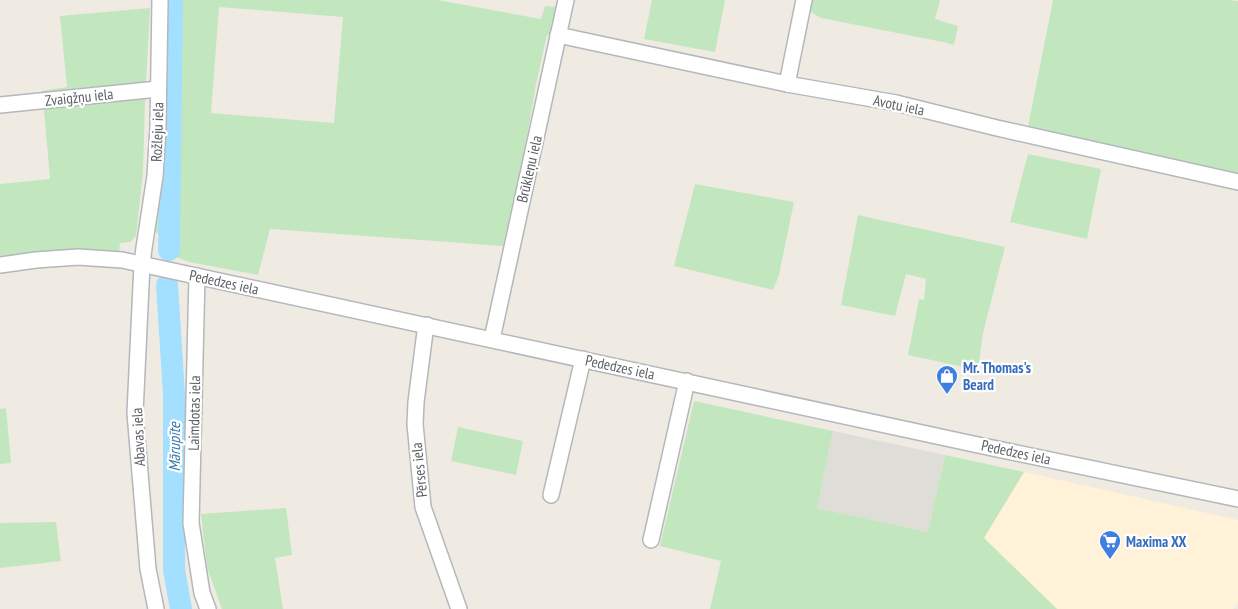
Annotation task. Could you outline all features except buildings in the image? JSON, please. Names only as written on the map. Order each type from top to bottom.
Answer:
[{"type":"street","name":"Rožleju iela","points":[[142,264],[155,176],[158,127],[160,0]]},
{"type":"street","name":"Brūkleņu iela","points":[[492,339],[566,0]]},
{"type":"street","points":[[787,84],[804,0]]},
{"type":"street","name":"Avotu iela","points":[[558,35],[787,84],[896,103],[996,128],[1238,182]]},
{"type":"street","name":"Zvaigžņu iela","points":[[0,105],[158,89]]},
{"type":"street","name":"Pededzes iela","points":[[0,265],[78,257],[122,260],[1238,499]]},
{"type":"street","name":"Abavas iela","points":[[142,264],[135,413],[148,569],[156,609]]},
{"type":"street","name":"Laimdotas iela","points":[[197,276],[191,523],[202,593],[208,609]]},
{"type":"street","name":"Pērses iela","points":[[427,325],[416,402],[415,424],[423,507],[459,609]]},
{"type":"street","points":[[551,495],[583,359]]},
{"type":"street","points":[[651,540],[687,381]]},
{"type":"shaded area","points":[[833,431],[945,455],[928,532],[817,508]]},
{"type":"shaded area","points":[[1024,472],[1238,520],[1238,603],[1233,609],[1057,609],[983,538]]},
{"type":"green space","points":[[173,0],[438,0],[541,19],[545,6],[557,7],[552,36],[547,35],[536,84],[521,172],[503,246],[270,229],[258,275],[189,262],[163,252],[164,235],[155,232],[163,174]],"holes":[[[219,7],[343,17],[334,123],[211,113]]]},
{"type":"green space","points":[[652,0],[725,0],[715,52],[644,39]]},
{"type":"green space","points":[[811,0],[940,0],[935,19],[958,26],[954,45],[821,18],[809,11]]},
{"type":"green space","points":[[1053,0],[1238,1],[1238,177],[1027,132]]},
{"type":"green space","points":[[150,8],[143,173],[136,236],[130,242],[120,243],[119,254],[0,259],[0,184],[50,179],[41,91],[67,87],[60,16]]},
{"type":"green space","points":[[1028,154],[1101,169],[1087,239],[1010,222]]},
{"type":"green space","points":[[695,184],[794,202],[779,275],[773,290],[674,266]]},
{"type":"green space","points":[[858,215],[1005,247],[983,333],[978,370],[908,355],[919,299],[924,300],[926,279],[906,274],[895,316],[841,305]]},
{"type":"green space","points":[[694,401],[833,431],[817,508],[928,532],[945,455],[1024,472],[984,538],[1057,609],[710,609],[721,561],[660,546]]},
{"type":"green space","points":[[6,408],[11,463],[0,464],[0,409]]},
{"type":"green space","points":[[458,427],[523,441],[516,475],[451,461]]},
{"type":"green space","points":[[286,508],[292,555],[275,558],[283,609],[222,609],[207,567],[201,514]]},
{"type":"green space","points":[[56,522],[61,561],[0,568],[0,523]]},
{"type":"waterway","name":"Mārupīte","points":[[169,250],[172,0]]},
{"type":"waterway","name":"Mārupīte","points":[[167,285],[174,394],[174,570],[181,609]]},
{"type":"place","name":"Mr. Thomas's Beard","points":[[947,395]]},
{"type":"place","name":"Maxima XX","points":[[1110,560]]}]
